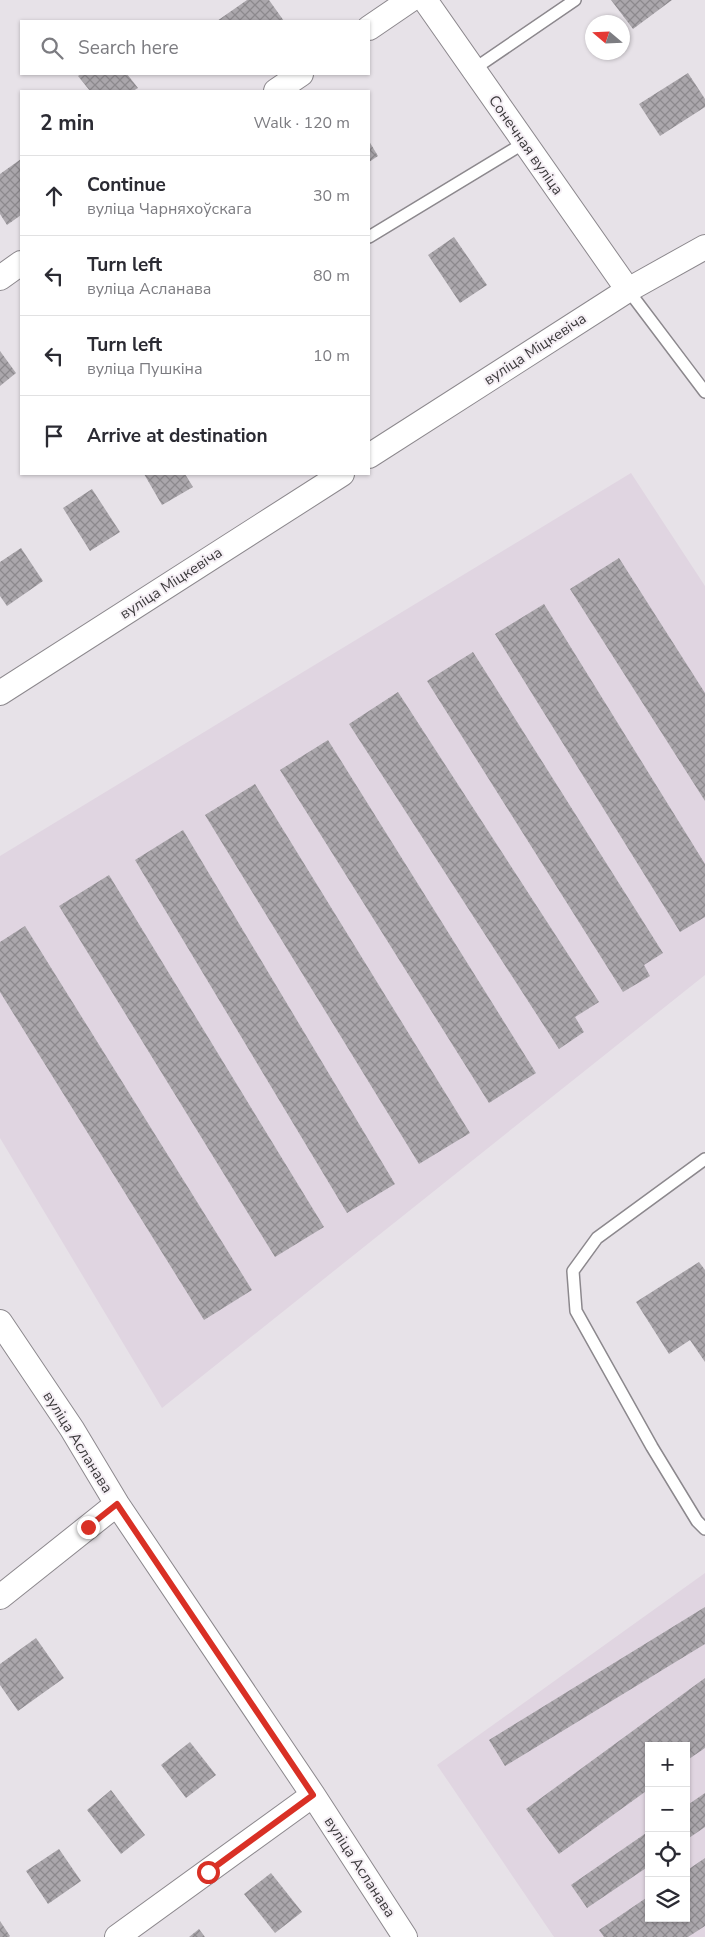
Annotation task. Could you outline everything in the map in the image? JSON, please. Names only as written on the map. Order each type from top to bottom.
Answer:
[{"type":"street","points":[[370,27],[410,0]]},
{"type":"street","name":"Сонечная вуліца","points":[[425,0],[628,290]]},
{"type":"street","points":[[277,90],[300,75]]},
{"type":"street","name":"вуліца Міцкевіча","points":[[370,455],[628,290],[705,247]]},
{"type":"street","points":[[0,278],[20,264]]},
{"type":"street","name":"вуліца Міцкевіча","points":[[0,693],[340,475]]},
{"type":"street","name":"вуліца Асланава","points":[[0,1322],[72,1430],[117,1504],[313,1795],[405,1937]]},
{"type":"street","points":[[0,1598],[117,1504]]},
{"type":"street","points":[[117,1937],[313,1795]]},
{"type":"lane","points":[[474,69],[574,0]]},
{"type":"lane","points":[[370,236],[524,144]]},
{"type":"lane","points":[[628,290],[705,392]]},
{"type":"lane","points":[[705,1159],[597,1238],[573,1271],[576,1311],[652,1447],[697,1521],[705,1529]]},
{"type":"shaded area","points":[[631,473],[705,586],[705,975],[162,1408],[0,1138],[0,856]]},
{"type":"shaded area","points":[[705,1573],[705,1937],[554,1937],[437,1765]]},
{"type":"building","points":[[247,0],[269,0],[283,20],[218,20]]},
{"type":"building","points":[[611,0],[672,0],[633,29],[630,25],[630,15],[622,15]]},
{"type":"building","points":[[688,73],[705,99],[705,107],[660,136],[639,104]]},
{"type":"building","points":[[128,75],[138,88],[135,90],[89,90],[78,76]]},
{"type":"building","points":[[370,143],[378,156],[370,161]]},
{"type":"building","points":[[20,160],[20,216],[7,225],[0,214],[0,174]]},
{"type":"building","points":[[454,237],[487,285],[460,303],[428,255]]},
{"type":"building","points":[[0,351],[16,373],[0,386]]},
{"type":"building","points":[[145,475],[186,475],[193,487],[162,505]]},
{"type":"building","points":[[92,489],[120,532],[90,551],[63,508]]},
{"type":"building","points":[[21,548],[43,581],[7,606],[0,596],[0,562]]},
{"type":"building","points":[[619,558],[705,693],[705,801],[570,589]]},
{"type":"building","points":[[544,604],[705,864],[705,917],[680,932],[495,634]]},
{"type":"building","points":[[473,652],[663,953],[644,965],[650,976],[623,992],[427,681]]},
{"type":"building","points":[[398,692],[599,1002],[575,1017],[584,1032],[559,1049],[349,724]]},
{"type":"building","points":[[328,740],[536,1073],[489,1103],[280,770]]},
{"type":"building","points":[[255,784],[470,1133],[419,1164],[205,815]]},
{"type":"building","points":[[183,830],[395,1184],[347,1213],[135,860]]},
{"type":"building","points":[[109,875],[324,1227],[275,1257],[59,906]]},
{"type":"building","points":[[25,926],[252,1290],[204,1320],[0,992],[0,942]]},
{"type":"building","points":[[699,1262],[705,1270],[705,1362],[690,1340],[669,1354],[636,1302]]},
{"type":"building","points":[[705,1607],[705,1644],[505,1766],[489,1740]]},
{"type":"building","points":[[36,1638],[64,1678],[18,1711],[0,1685],[0,1664]]},
{"type":"building","points":[[705,1678],[705,1748],[690,1758],[690,1742],[645,1742],[645,1792],[559,1854],[526,1809]]},
{"type":"building","points":[[190,1742],[216,1775],[186,1798],[161,1765]]},
{"type":"building","points":[[111,1790],[145,1835],[121,1854],[87,1810]]},
{"type":"building","points":[[705,1793],[705,1827],[690,1837],[690,1832],[690,1803]]},
{"type":"building","points":[[645,1834],[645,1869],[587,1908],[571,1885]]},
{"type":"building","points":[[59,1849],[81,1881],[48,1904],[26,1871]]},
{"type":"building","points":[[705,1858],[705,1926],[688,1937],[604,1937],[599,1930],[645,1899],[645,1922],[690,1922],[690,1868]]},
{"type":"building","points":[[271,1873],[302,1912],[275,1933],[244,1894]]},
{"type":"building","points":[[0,1921],[10,1936],[9,1937],[0,1937]]},
{"type":"building","points":[[199,1929],[205,1937],[189,1937]]},
{"type":"route","points":[[88,1527],[117,1504],[313,1795],[208,1872]]}]
